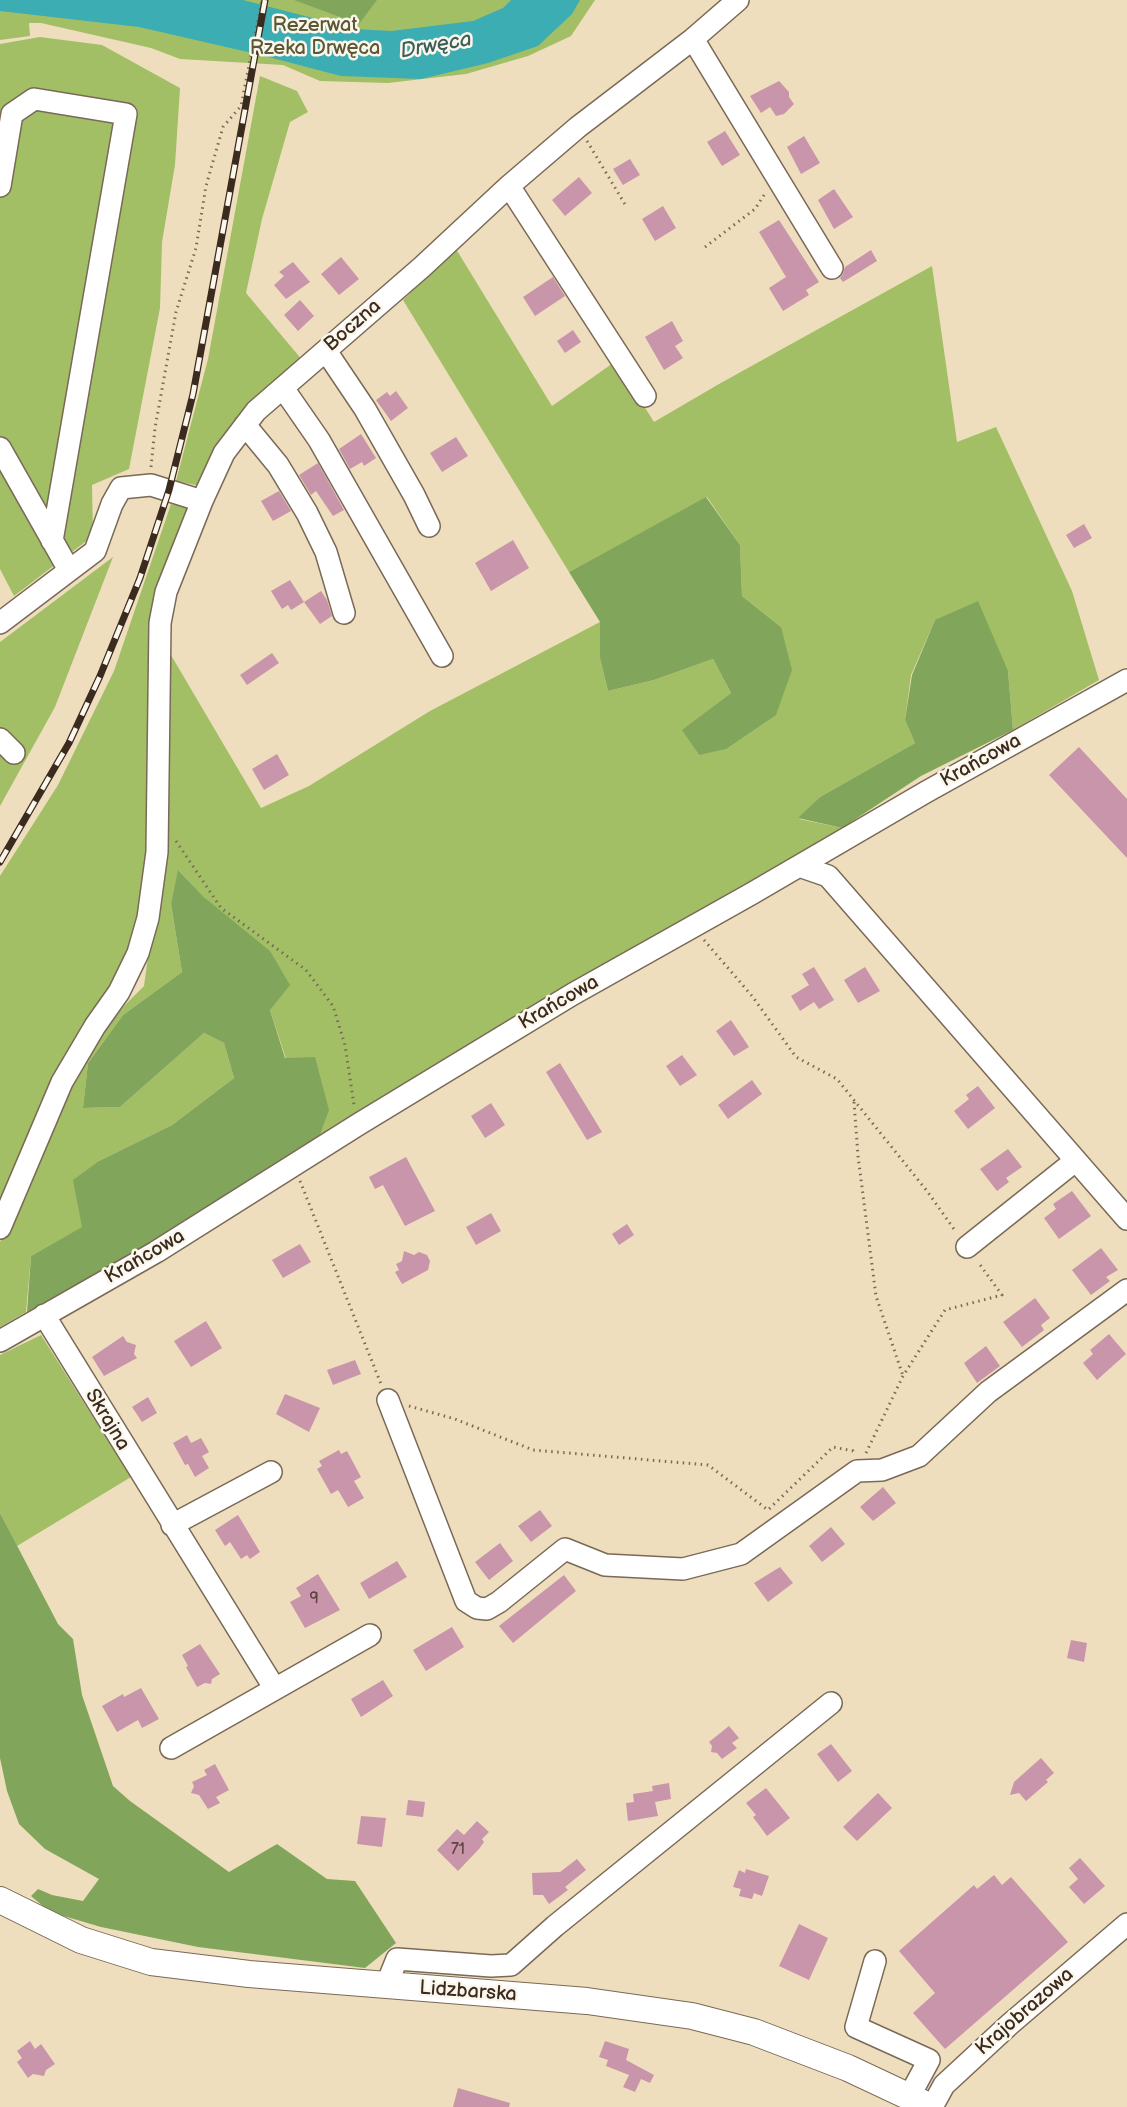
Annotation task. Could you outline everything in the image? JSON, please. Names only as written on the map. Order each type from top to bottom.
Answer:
[{"type":"main road","name":"Lidzbarska","points":[[0,1900],[81,1940],[151,1962],[249,1974],[587,2001],[692,2016],[754,2032],[848,2068],[924,2104]]},
{"type":"street","name":"Boczna","points":[[0,1227],[62,1082],[95,1026],[119,992],[138,952],[148,918],[157,852],[160,623],[166,592],[202,501],[224,453],[256,411],[422,267],[509,186],[578,127],[693,39],[738,0]]},
{"type":"street","points":[[693,39],[832,268]]},
{"type":"street","points":[[0,186],[6,118],[34,99],[126,114],[52,541]]},
{"type":"street","points":[[509,186],[645,396]]},
{"type":"street","points":[[326,351],[365,409],[429,526]]},
{"type":"street","points":[[283,388],[319,440],[442,656]]},
{"type":"street","points":[[245,425],[278,465],[307,513],[326,552],[344,613]]},
{"type":"street","points":[[0,448],[69,570]]},
{"type":"street","points":[[0,623],[95,551],[112,504],[122,488],[151,485],[202,501]]},
{"type":"street","name":"Krańcowa","points":[[0,1341],[156,1252],[359,1124],[573,994],[1127,680]]},
{"type":"street","points":[[799,866],[828,876],[1127,1219]]},
{"type":"street","points":[[967,1247],[1075,1161]]},
{"type":"street","points":[[388,1400],[466,1601],[477,1608],[487,1609],[565,1549],[605,1565],[683,1569],[741,1554],[857,1471],[882,1470],[919,1456],[988,1392],[1127,1290]]},
{"type":"street","name":"Skrajna","points":[[44,1315],[275,1689]]},
{"type":"street","points":[[172,1525],[271,1472]]},
{"type":"street","points":[[171,1748],[370,1635]]},
{"type":"street","points":[[386,1986],[397,1959],[491,1966],[511,1965],[555,1926],[831,1702]]},
{"type":"street","name":"Krajobrazowa","points":[[924,2104],[1010,2024],[1127,1924]]},
{"type":"street","points":[[875,1961],[856,2027],[929,2060],[924,2104]]},
{"type":"path","points":[[151,485],[154,428],[176,312],[196,248],[206,186],[223,127],[242,106],[262,0]]},
{"type":"path","points":[[578,127],[626,206]]},
{"type":"path","points":[[705,247],[755,209],[766,192],[774,172]]},
{"type":"path","points":[[158,815],[221,908],[306,970],[333,1006],[345,1045],[351,1092],[359,1124]]},
{"type":"path","points":[[693,927],[752,996],[796,1057],[837,1079],[927,1191],[1002,1295],[945,1311],[903,1376],[857,1471]]},
{"type":"path","points":[[854,1100],[858,1156],[876,1296],[903,1376]]},
{"type":"path","points":[[294,1166],[388,1400],[455,1419],[533,1450],[708,1465],[768,1510],[833,1447],[853,1451],[857,1471]]},
{"type":"green space","name":"Rezerwat Rzeka Drwęca","points":[[0,0],[595,0],[571,36],[528,56],[466,74],[388,83],[320,81],[283,65],[180,59],[151,48],[41,23],[29,23],[30,36],[0,40]]},
{"type":"green space","points":[[294,0],[377,0],[359,24]]},
{"type":"green space","points":[[40,37],[102,45],[180,88],[175,165],[162,242],[160,308],[129,469],[92,485],[93,536],[14,596],[0,569],[0,44]]},
{"type":"green space","points":[[260,76],[297,91],[308,112],[290,122],[262,219],[246,293],[303,361],[200,486],[176,481],[208,359]]},
{"type":"green space","points":[[456,249],[552,406],[616,361],[654,422],[932,266],[957,442],[996,427],[1072,591],[1099,680],[1013,730],[1008,671],[935,620],[911,675],[905,720],[915,743],[820,797],[799,819],[842,828],[811,852],[314,1144],[270,1010],[205,898],[179,871],[171,904],[182,972],[123,1015],[88,1063],[83,1108],[120,1107],[204,1033],[224,1043],[234,1078],[172,1125],[99,1161],[83,1227],[31,1256],[26,1312],[0,1327],[0,1242],[64,1093],[90,1048],[125,1005],[144,986],[157,891],[168,650],[261,808],[309,786],[430,711],[600,622],[600,658],[608,691],[654,680],[713,659],[731,693],[683,730],[699,755],[781,627],[742,596],[740,545],[707,497],[569,572],[403,300]]},
{"type":"green space","points":[[706,497],[740,545],[742,596],[781,627],[792,670],[776,715],[726,749],[699,755],[682,730],[731,693],[713,659],[654,680],[608,691],[600,658],[600,622],[569,572]]},
{"type":"green space","points":[[171,504],[188,508],[188,525],[159,599],[153,835],[131,961],[0,1207],[0,876],[58,785],[114,671]]},
{"type":"green space","points":[[113,557],[55,707],[0,806],[0,642]]},
{"type":"green space","points":[[978,601],[1008,671],[1013,730],[921,776],[842,828],[798,818],[820,797],[915,743],[905,720],[912,675],[935,620]]},
{"type":"green space","points":[[178,870],[205,898],[270,951],[290,985],[270,1010],[285,1058],[315,1057],[329,1110],[319,1137],[193,1220],[27,1312],[31,1256],[82,1227],[73,1180],[99,1161],[172,1125],[234,1078],[224,1043],[204,1033],[120,1107],[83,1108],[88,1063],[123,1015],[182,972],[171,904]]},
{"type":"green space","points":[[41,1335],[131,1477],[17,1546],[0,1513],[0,1355]]},
{"type":"green space","points":[[0,1513],[58,1624],[73,1639],[82,1695],[113,1786],[130,1801],[229,1872],[277,1844],[327,1879],[355,1881],[396,1943],[365,1968],[198,1947],[101,1927],[50,1912],[31,1896],[38,1889],[52,1895],[83,1901],[99,1879],[45,1849],[19,1824],[7,1791],[0,1758]]},
{"type":"water","name":"Rezerwat Rzeka Drwęca","points":[[0,0],[243,0],[355,29],[391,31],[473,21],[503,8],[511,0],[580,0],[572,14],[538,46],[488,63],[421,79],[341,76],[139,27],[0,11]]},
{"type":"building","points":[[779,81],[789,92],[789,97],[794,104],[784,114],[776,116],[770,107],[761,113],[750,96]]},
{"type":"building","points":[[725,131],[740,155],[722,166],[707,142]]},
{"type":"building","points":[[804,136],[820,163],[801,174],[787,147]]},
{"type":"building","points":[[630,159],[640,175],[623,185],[613,169]]},
{"type":"building","points":[[579,177],[592,193],[565,216],[552,200]]},
{"type":"building","points":[[834,189],[853,217],[834,229],[818,200]]},
{"type":"building","points":[[663,206],[676,228],[655,241],[642,219]]},
{"type":"building","points":[[779,220],[819,282],[806,290],[809,295],[783,311],[769,288],[786,277],[759,232]]},
{"type":"building","points":[[871,250],[877,261],[843,282],[840,278],[845,267]]},
{"type":"building","points":[[341,257],[359,279],[339,295],[321,274]]},
{"type":"building","points":[[293,262],[310,282],[286,299],[274,285],[284,276],[279,272]]},
{"type":"building","points":[[553,277],[565,296],[535,316],[523,297]]},
{"type":"building","points":[[300,300],[314,316],[298,331],[284,315]]},
{"type":"building","points":[[672,321],[683,341],[675,346],[683,358],[664,370],[645,337]]},
{"type":"building","points":[[573,330],[581,342],[565,353],[557,341]]},
{"type":"building","points":[[396,391],[408,408],[391,421],[376,400],[387,392],[390,396]]},
{"type":"building","points":[[361,434],[376,458],[364,466],[362,462],[350,469],[339,449]]},
{"type":"building","points":[[456,437],[468,456],[442,472],[430,453]]},
{"type":"building","points":[[318,463],[344,510],[333,516],[316,491],[311,495],[299,475]]},
{"type":"building","points":[[279,491],[291,511],[273,521],[261,501]]},
{"type":"building","points":[[1084,524],[1092,538],[1074,548],[1066,535]]},
{"type":"building","points":[[513,540],[529,568],[491,591],[475,563]]},
{"type":"building","points":[[290,580],[304,602],[291,610],[288,605],[282,609],[271,591]]},
{"type":"building","points":[[321,591],[327,600],[332,616],[320,624],[304,602]]},
{"type":"building","points":[[272,653],[279,663],[247,685],[240,675]]},
{"type":"building","points":[[1079,747],[1127,799],[1127,858],[1049,775]]},
{"type":"building","points":[[277,754],[289,775],[264,790],[252,769]]},
{"type":"building","points":[[814,967],[834,1000],[819,1009],[814,1002],[800,1011],[791,996],[809,985],[802,974]]},
{"type":"building","points":[[865,967],[880,991],[858,1003],[844,980]]},
{"type":"building","points":[[731,1020],[749,1047],[734,1056],[716,1031]]},
{"type":"building","points":[[682,1055],[697,1075],[680,1086],[666,1066]]},
{"type":"building","points":[[560,1063],[602,1132],[587,1140],[546,1072]]},
{"type":"building","points":[[752,1080],[762,1094],[728,1119],[718,1105]]},
{"type":"building","points":[[978,1086],[995,1108],[968,1129],[954,1111],[969,1099],[966,1095]]},
{"type":"building","points":[[491,1103],[505,1125],[485,1138],[471,1116]]},
{"type":"building","points":[[1008,1149],[1022,1167],[1006,1178],[1009,1182],[997,1191],[980,1169]]},
{"type":"building","points":[[406,1157],[435,1211],[405,1226],[383,1185],[375,1189],[369,1177]]},
{"type":"building","points":[[1072,1191],[1091,1216],[1059,1239],[1044,1218],[1056,1209],[1053,1204]]},
{"type":"building","points":[[491,1213],[501,1231],[476,1245],[466,1227]]},
{"type":"building","points":[[627,1224],[634,1235],[619,1245],[612,1234]]},
{"type":"building","points":[[300,1244],[311,1262],[283,1278],[272,1260]]},
{"type":"building","points":[[1101,1248],[1118,1270],[1106,1277],[1110,1281],[1091,1295],[1072,1270]]},
{"type":"building","points":[[404,1251],[414,1255],[419,1252],[427,1255],[430,1261],[428,1270],[402,1284],[395,1272],[399,1270],[396,1264],[402,1261]]},
{"type":"building","points":[[1035,1298],[1050,1318],[1041,1325],[1044,1330],[1022,1347],[1003,1322]]},
{"type":"building","points":[[206,1321],[222,1348],[191,1367],[174,1341]]},
{"type":"building","points":[[1109,1334],[1126,1354],[1097,1380],[1083,1363],[1093,1354],[1090,1350]]},
{"type":"building","points":[[123,1336],[127,1342],[136,1345],[134,1354],[137,1358],[104,1376],[92,1357]]},
{"type":"building","points":[[986,1346],[1000,1366],[977,1383],[964,1363]]},
{"type":"building","points":[[355,1360],[361,1374],[333,1385],[327,1370]]},
{"type":"building","points":[[285,1394],[320,1408],[309,1432],[276,1414]]},
{"type":"building","points":[[148,1397],[157,1413],[142,1422],[132,1407]]},
{"type":"building","points":[[187,1435],[191,1443],[201,1438],[209,1452],[202,1456],[209,1468],[195,1477],[188,1464],[185,1465],[173,1443]]},
{"type":"building","points":[[339,1450],[341,1454],[347,1451],[361,1477],[354,1481],[364,1498],[348,1507],[338,1490],[331,1494],[317,1469],[322,1466],[319,1461]]},
{"type":"building","points":[[883,1487],[896,1503],[873,1521],[860,1507]]},
{"type":"building","points":[[540,1510],[552,1526],[531,1542],[518,1526]]},
{"type":"building","points":[[238,1515],[260,1552],[250,1559],[247,1555],[241,1559],[230,1542],[225,1546],[215,1530]]},
{"type":"building","points":[[831,1527],[845,1544],[822,1562],[809,1546]]},
{"type":"building","points":[[500,1543],[513,1561],[489,1580],[475,1562]]},
{"type":"building","points":[[397,1561],[407,1577],[369,1599],[360,1583]]},
{"type":"building","points":[[780,1567],[793,1583],[768,1602],[754,1583]]},
{"type":"building","points":[[318,1574],[340,1610],[305,1628],[290,1602],[301,1596],[296,1588]]},
{"type":"building","points":[[564,1575],[576,1591],[513,1643],[499,1626]]},
{"type":"building","points":[[452,1627],[464,1647],[426,1671],[413,1650]]},
{"type":"building","points":[[1071,1640],[1087,1643],[1084,1662],[1067,1658]]},
{"type":"building","points":[[200,1644],[220,1674],[212,1679],[211,1684],[205,1683],[197,1687],[182,1655]]},
{"type":"building","points":[[383,1680],[393,1696],[361,1717],[351,1699]]},
{"type":"building","points":[[141,1688],[159,1719],[142,1728],[138,1720],[117,1732],[102,1706],[123,1694],[124,1697]]},
{"type":"building","points":[[729,1726],[739,1738],[732,1743],[737,1748],[722,1759],[717,1753],[711,1752],[712,1746],[709,1742]]},
{"type":"building","points":[[831,1744],[852,1771],[838,1782],[817,1754]]},
{"type":"building","points":[[1041,1758],[1054,1773],[1046,1780],[1048,1782],[1026,1801],[1019,1793],[1010,1795],[1014,1782]]},
{"type":"building","points":[[215,1764],[229,1790],[216,1797],[220,1803],[208,1809],[199,1795],[191,1793],[194,1786],[192,1782],[207,1775],[204,1770]]},
{"type":"building","points":[[669,1783],[671,1799],[655,1802],[658,1816],[628,1821],[626,1803],[634,1802],[633,1794],[653,1791],[652,1786]]},
{"type":"building","points":[[766,1788],[790,1818],[767,1836],[753,1817],[756,1815],[746,1803]]},
{"type":"building","points":[[878,1793],[892,1808],[857,1841],[843,1827]]},
{"type":"building","points":[[408,1800],[425,1802],[423,1817],[406,1815]]},
{"type":"building","points":[[361,1816],[386,1818],[382,1847],[357,1844]]},
{"type":"building","points":[[477,1821],[489,1832],[482,1839],[484,1842],[479,1849],[458,1871],[437,1850],[457,1829],[464,1835]]},
{"type":"building","points":[[1080,1858],[1105,1886],[1084,1904],[1069,1887],[1078,1879],[1069,1868]]},
{"type":"building","points":[[577,1859],[586,1870],[565,1887],[568,1890],[549,1904],[543,1895],[533,1895],[532,1873],[560,1872]]},
{"type":"building","points":[[746,1869],[769,1876],[762,1896],[754,1893],[752,1899],[739,1896],[741,1889],[733,1887],[739,1870],[745,1873]]},
{"type":"building","points":[[994,1875],[1002,1885],[1011,1877],[1068,1942],[945,2049],[913,2013],[935,1993],[899,1951],[974,1885],[977,1889]]},
{"type":"building","points":[[799,1924],[828,1938],[809,1980],[779,1966]]},
{"type":"building","points":[[30,2041],[35,2049],[41,2044],[55,2064],[46,2070],[44,2076],[33,2074],[28,2078],[17,2062],[22,2058],[17,2051]]},
{"type":"building","points":[[605,2041],[629,2049],[626,2060],[654,2075],[650,2083],[641,2079],[635,2092],[623,2087],[629,2075],[606,2066],[608,2060],[599,2057]]},
{"type":"building","points":[[458,2088],[510,2103],[509,2107],[453,2107]]},
{"type":"railway","points":[[0,862],[69,743],[100,676],[140,578],[169,490],[193,394],[265,0]]},
{"type":"water label","name":"Drwęca","points":[[436,46]]}]
